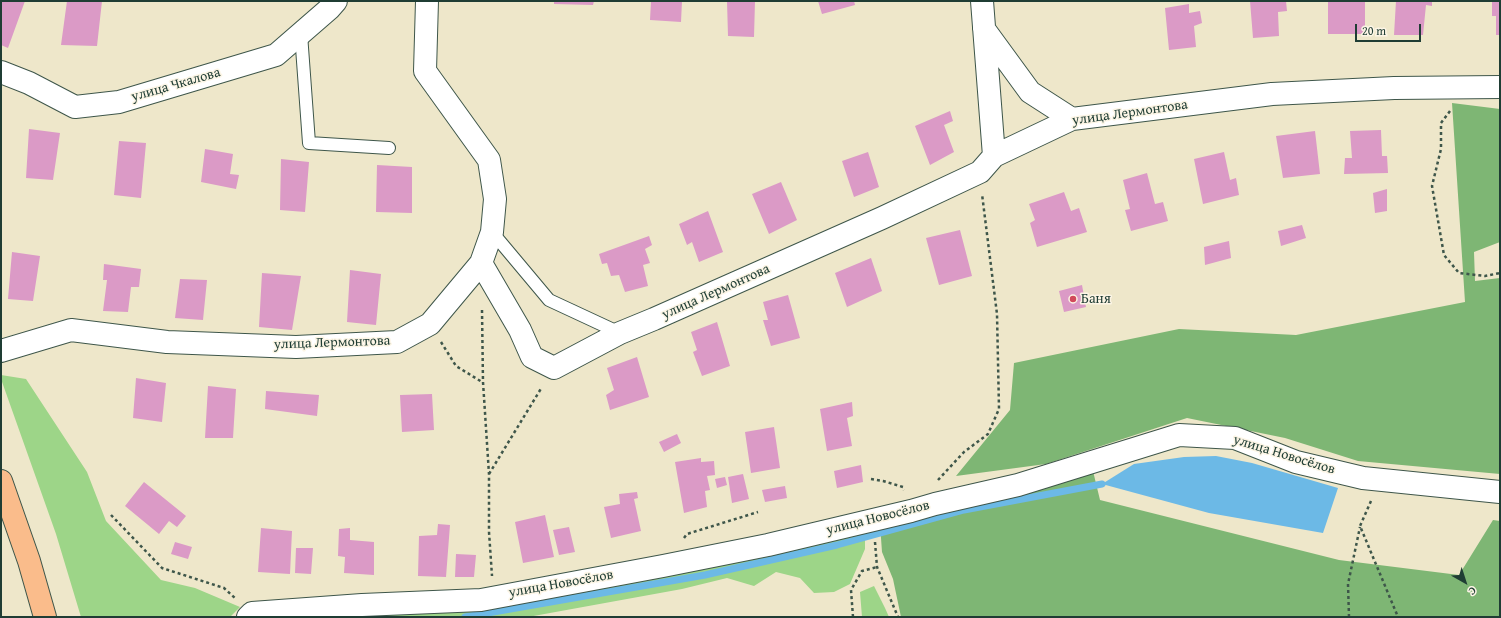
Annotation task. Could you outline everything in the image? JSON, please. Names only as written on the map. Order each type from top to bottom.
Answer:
[{"type":"main road","points":[[1,481],[29,561],[45,617]]},
{"type":"street","name":"улица Чкалова","points":[[1,72],[29,82],[75,107],[119,102],[276,55],[329,9],[336,1]]},
{"type":"street","points":[[428,1],[425,71],[489,160],[495,199],[492,232],[481,263],[520,330],[532,357],[554,368]]},
{"type":"street","points":[[982,1],[994,156]]},
{"type":"street","points":[[984,29],[1030,92],[1072,119]]},
{"type":"street","name":"улица Лермонтова","points":[[554,368],[620,333],[882,218],[980,172],[994,156],[1072,119],[1272,94],[1394,88],[1500,87]]},
{"type":"street","name":"улица Лермонтова","points":[[1,351],[71,330],[166,342],[296,347],[397,342],[430,324],[481,263]]},
{"type":"street","name":"улица Новосёлов","points":[[250,615],[362,605],[481,600],[663,566],[768,545],[1018,485],[1180,435],[1236,438],[1296,462],[1363,478],[1500,492]]},
{"type":"lane","points":[[301,34],[309,142],[389,148]]},
{"type":"lane","points":[[492,232],[549,300],[620,333]]},
{"type":"path","points":[[1441,123],[1441,149],[1432,186],[1444,255],[1459,273],[1485,276],[1500,273]]},
{"type":"path","points":[[935,504],[931,488],[964,452],[988,434],[999,409],[997,314],[980,172]]},
{"type":"path","points":[[482,303],[483,382],[489,474],[489,532],[494,597]]},
{"type":"path","points":[[430,324],[456,366],[483,382]]},
{"type":"path","points":[[489,474],[554,368]]},
{"type":"path","points":[[871,480],[883,481],[903,487],[911,511]]},
{"type":"path","points":[[1348,617],[1348,584],[1360,526],[1380,480]]},
{"type":"path","points":[[663,566],[687,534],[758,512]]},
{"type":"path","points":[[111,515],[162,568],[224,588],[250,615]]},
{"type":"path","points":[[1360,526],[1398,617]]},
{"type":"path","points":[[876,549],[877,567],[898,617]]},
{"type":"path","points":[[853,617],[851,590],[862,571],[877,567]]},
{"type":"green space","points":[[1452,103],[1500,109],[1500,242],[1474,252],[1475,281],[1500,278],[1500,474],[1358,461],[1285,438],[1187,418],[1046,464],[956,476],[1010,410],[1014,363],[1179,329],[1296,335],[1465,302]]},
{"type":"green space","points":[[1,375],[26,379],[87,472],[106,521],[161,580],[195,588],[240,607],[230,617],[81,617],[56,534],[1,379]]},
{"type":"green space","points":[[1093,471],[1100,500],[1339,560],[1459,575],[1493,520],[1500,521],[1500,617],[901,617],[893,579],[882,552],[880,524]]},
{"type":"green space","points":[[865,526],[865,549],[850,584],[834,592],[814,593],[800,578],[776,572],[754,586],[727,578],[682,589],[528,617],[305,617],[606,585],[680,574]]},
{"type":"green space","points":[[874,586],[889,617],[862,617],[860,592]]},
{"type":"water","points":[[1216,456],[1252,463],[1338,488],[1323,533],[1209,513],[1102,484],[1134,464],[1184,457]]},
{"type":"building","points":[[1,1],[25,1],[8,48],[1,45]]},
{"type":"building","points":[[67,1],[102,1],[97,46],[61,45]]},
{"type":"building","points":[[554,1],[594,1],[593,5],[554,4]]},
{"type":"building","points":[[651,1],[682,1],[681,22],[650,20]]},
{"type":"building","points":[[727,1],[755,1],[754,37],[728,36]]},
{"type":"building","points":[[818,1],[854,1],[855,5],[822,14]]},
{"type":"building","points":[[1250,1],[1286,1],[1287,11],[1278,12],[1279,36],[1253,38]]},
{"type":"building","points":[[1328,1],[1365,1],[1365,34],[1328,34]]},
{"type":"building","points":[[1396,1],[1432,1],[1432,6],[1426,5],[1423,35],[1394,35]]},
{"type":"building","points":[[1492,1],[1500,1],[1500,35],[1496,35],[1496,16],[1492,16]]},
{"type":"building","points":[[1189,4],[1189,13],[1200,11],[1202,23],[1194,26],[1196,47],[1169,50],[1165,8]]},
{"type":"building","points":[[950,111],[953,121],[944,125],[954,152],[930,165],[915,126]]},
{"type":"building","points":[[29,129],[60,133],[53,180],[26,178]]},
{"type":"building","points":[[1381,130],[1382,156],[1387,156],[1388,173],[1344,174],[1345,158],[1352,158],[1350,131]]},
{"type":"building","points":[[1315,131],[1320,174],[1283,178],[1276,136]]},
{"type":"building","points":[[119,141],[146,143],[141,198],[114,195]]},
{"type":"building","points":[[205,149],[233,154],[230,174],[239,175],[236,189],[201,182]]},
{"type":"building","points":[[868,152],[879,187],[854,197],[842,161]]},
{"type":"building","points":[[1224,152],[1230,180],[1236,178],[1239,195],[1203,204],[1194,159]]},
{"type":"building","points":[[281,159],[309,162],[305,212],[280,210]]},
{"type":"building","points":[[377,165],[412,167],[412,213],[376,212]]},
{"type":"building","points":[[1147,173],[1155,204],[1163,202],[1168,221],[1131,231],[1125,210],[1130,209],[1123,180]]},
{"type":"building","points":[[781,182],[797,220],[769,234],[752,194]]},
{"type":"building","points":[[1387,189],[1387,211],[1375,213],[1373,193]]},
{"type":"building","points":[[1064,192],[1071,211],[1079,208],[1087,232],[1037,247],[1030,223],[1035,220],[1029,204]]},
{"type":"building","points":[[708,211],[723,252],[699,262],[692,242],[687,245],[679,224]]},
{"type":"building","points":[[1302,225],[1306,238],[1281,246],[1278,231]]},
{"type":"building","points":[[960,230],[972,276],[939,285],[926,238]]},
{"type":"building","points":[[649,236],[652,245],[645,249],[650,263],[643,265],[648,286],[625,292],[619,275],[611,276],[607,263],[602,264],[599,254]]},
{"type":"building","points":[[1229,241],[1231,258],[1205,265],[1204,247]]},
{"type":"building","points":[[12,252],[40,256],[33,301],[8,299]]},
{"type":"building","points":[[871,258],[882,291],[847,307],[835,273]]},
{"type":"building","points":[[104,264],[141,269],[139,287],[131,287],[128,312],[103,311],[107,280],[103,280]]},
{"type":"building","points":[[350,270],[381,274],[376,325],[347,322]]},
{"type":"building","points":[[262,273],[301,276],[292,330],[259,327]]},
{"type":"building","points":[[180,279],[207,280],[203,320],[175,318]]},
{"type":"building","name":"Баня","points":[[1082,285],[1086,307],[1064,312],[1059,291]]},
{"type":"building","points":[[788,295],[800,338],[771,346],[763,320],[768,320],[763,302]]},
{"type":"building","points":[[717,322],[730,366],[702,376],[693,352],[697,350],[691,332]]},
{"type":"building","points":[[637,357],[649,397],[610,410],[606,395],[614,390],[607,368]]},
{"type":"building","points":[[136,378],[166,383],[162,422],[133,418]]},
{"type":"building","points":[[208,386],[236,389],[233,438],[205,438]]},
{"type":"building","points":[[266,391],[319,395],[317,416],[265,409]]},
{"type":"building","points":[[432,394],[434,430],[402,432],[400,395]]},
{"type":"building","points":[[852,402],[853,416],[847,418],[852,446],[827,451],[820,409]]},
{"type":"building","points":[[774,427],[780,468],[751,473],[745,432]]},
{"type":"building","points":[[677,434],[681,443],[664,452],[659,442]]},
{"type":"building","points":[[701,458],[701,462],[714,461],[715,475],[707,476],[710,490],[705,491],[707,507],[684,513],[675,462]]},
{"type":"building","points":[[861,465],[863,482],[837,488],[834,471]]},
{"type":"building","points":[[743,474],[749,499],[732,503],[728,477]]},
{"type":"building","points":[[725,477],[727,485],[717,488],[715,479]]},
{"type":"building","points":[[144,482],[186,516],[177,527],[169,521],[159,534],[125,506]]},
{"type":"building","points":[[785,486],[787,498],[765,502],[762,490]]},
{"type":"building","points":[[637,492],[638,498],[634,499],[641,531],[611,538],[604,507],[620,504],[619,494]]},
{"type":"building","points":[[545,515],[554,557],[523,563],[515,522]]},
{"type":"building","points":[[438,524],[450,525],[446,577],[418,576],[419,536],[437,535]]},
{"type":"building","points":[[569,527],[575,552],[559,555],[553,530]]},
{"type":"building","points":[[261,528],[292,531],[290,574],[258,572]]},
{"type":"building","points":[[350,528],[350,540],[374,542],[374,575],[344,573],[345,557],[338,556],[339,529]]},
{"type":"building","points":[[175,542],[192,547],[188,559],[171,554]]},
{"type":"building","points":[[296,548],[313,548],[311,574],[295,573]]},
{"type":"building","points":[[456,554],[476,555],[474,577],[455,577]]},
{"type":"waterway","points":[[465,617],[705,575],[837,545],[964,510],[1102,484]]},
{"type":"place","name":"Баня","points":[[1073,299]]}]
